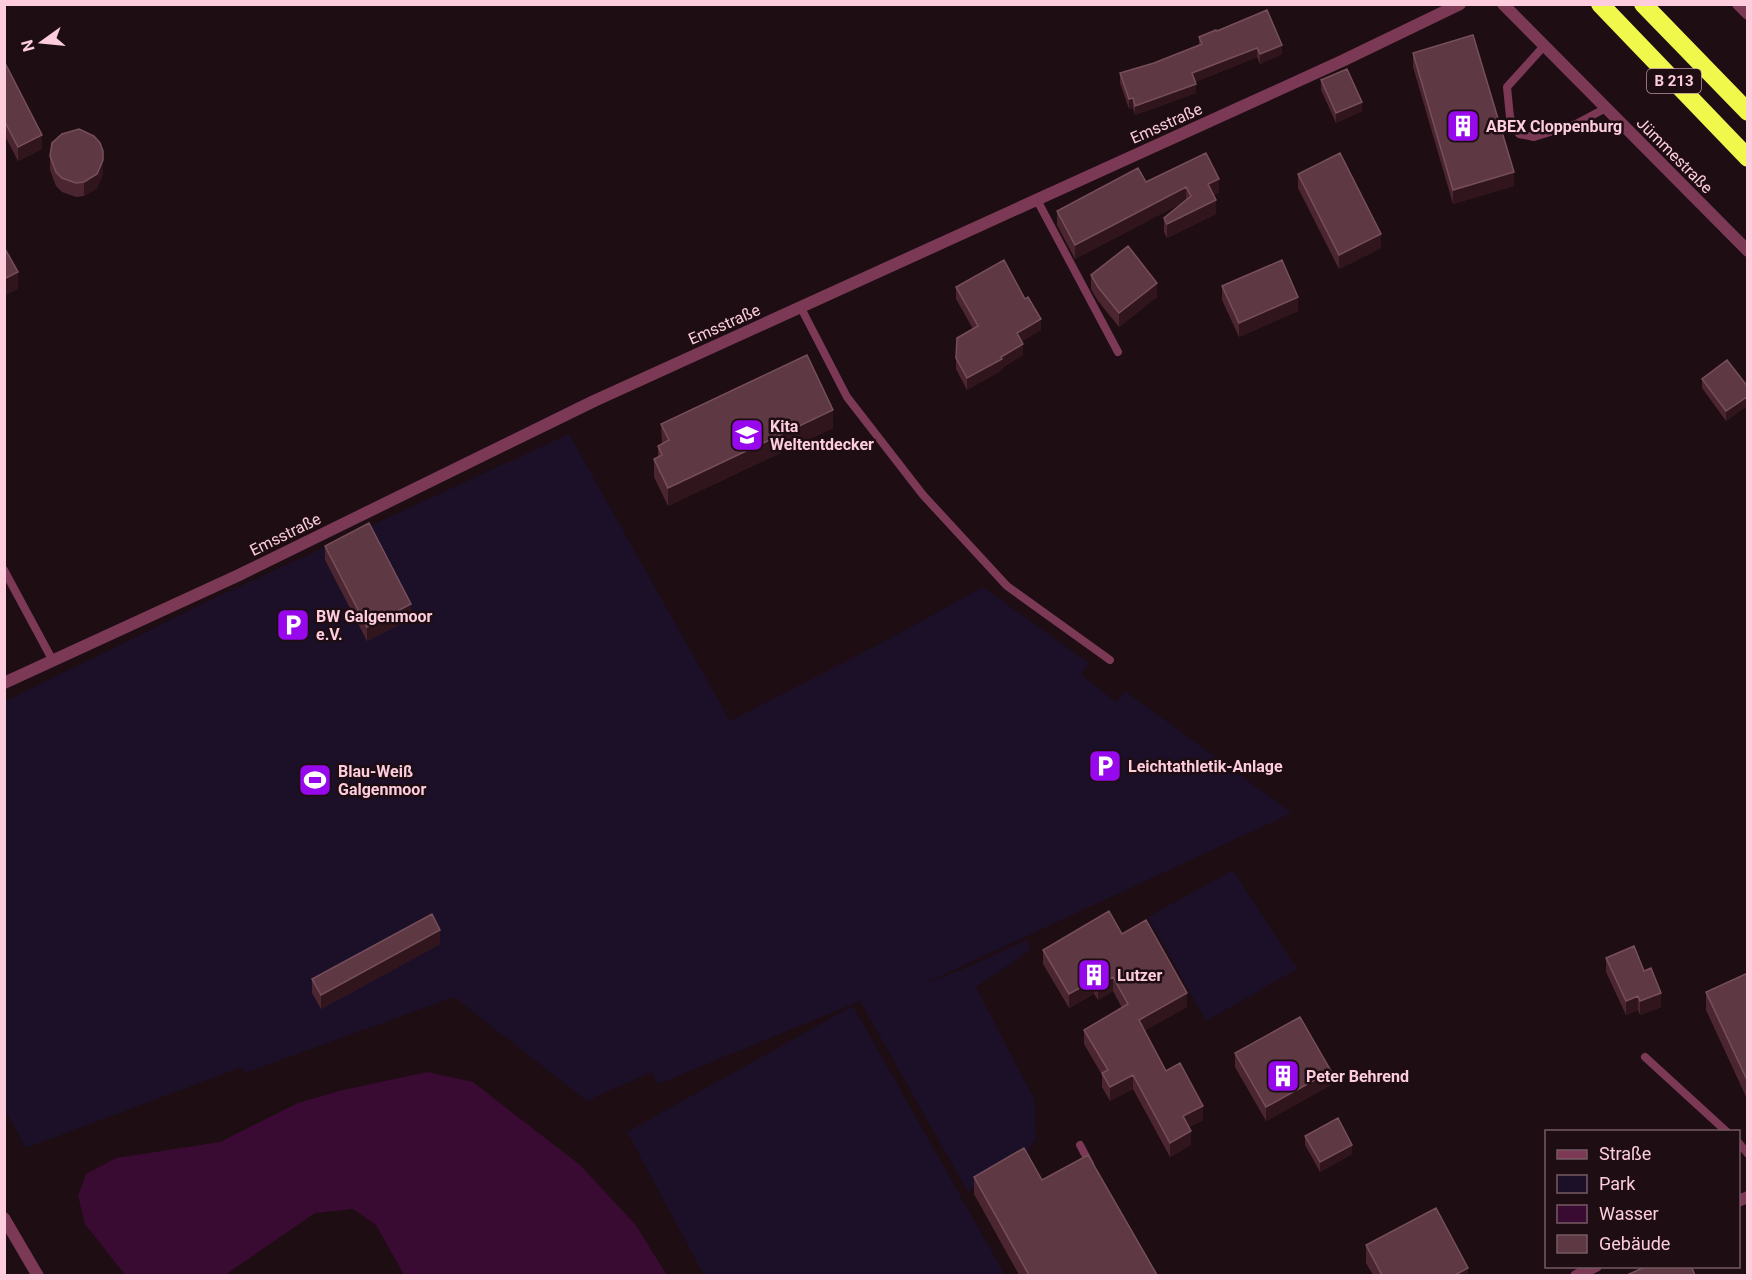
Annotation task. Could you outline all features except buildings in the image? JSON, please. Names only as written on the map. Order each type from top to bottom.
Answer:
[{"type":"highway","name":"B 213","points":[[1600,4],[1748,158]]},
{"type":"highway","name":"B 213","points":[[1643,4],[1748,112]]},
{"type":"street","name":"Emsstraße","points":[[4,682],[249,570],[594,401],[1352,57],[1460,4]]},
{"type":"street","name":"Jümmestraße","points":[[1503,4],[1748,251]]},
{"type":"street","points":[[1738,4],[1748,14]]},
{"type":"street","points":[[4,1218],[38,1275]]},
{"type":"street","points":[[1576,1275],[1592,1268]]},
{"type":"lane","points":[[1544,46],[1507,87],[1510,117],[1519,134],[1534,137],[1576,124],[1606,108]]},
{"type":"lane","points":[[1037,200],[1118,352]]},
{"type":"lane","points":[[801,308],[847,397],[923,495],[1007,586],[1110,660]]},
{"type":"lane","points":[[4,570],[53,661]]},
{"type":"lane","points":[[1646,1057],[1726,1130]]},
{"type":"lane","points":[[1080,1145],[1097,1175]]},
{"type":"green space","points":[[569,434],[730,721],[891,638],[983,587],[1089,663],[1081,675],[1116,702],[1125,691],[1292,813],[921,985],[966,968],[1026,940],[1031,950],[976,987],[1035,1101],[1036,1138],[1019,1165],[968,1192],[860,1001],[658,1084],[651,1072],[587,1101],[454,997],[245,1073],[242,1067],[26,1148],[4,1108],[4,702],[219,596]]},
{"type":"green space","points":[[1233,870],[1297,969],[1206,1021],[1148,917]]},
{"type":"green space","points":[[853,1006],[1005,1275],[704,1275],[627,1132]]},
{"type":"water","points":[[427,1072],[473,1082],[580,1165],[635,1224],[667,1275],[404,1275],[376,1225],[353,1209],[315,1213],[225,1275],[125,1275],[85,1224],[78,1196],[86,1174],[116,1158],[220,1142],[298,1103],[343,1090]]},
{"type":"place","name":"ABEX Cloppenburg","points":[[1463,126]]},
{"type":"place","name":"Kita Weltentdecker","points":[[747,435]]},
{"type":"place","name":"BW Galgenmoor e.V.","points":[[293,625]]},
{"type":"place","name":"Leichtathletik-Anlage","points":[[1105,766]]},
{"type":"place","name":"Blau-Weiß Galgenmoor","points":[[315,780]]},
{"type":"place","name":"Lutzer","points":[[1094,975]]},
{"type":"place","name":"Peter Behrend","points":[[1283,1076]]}]
